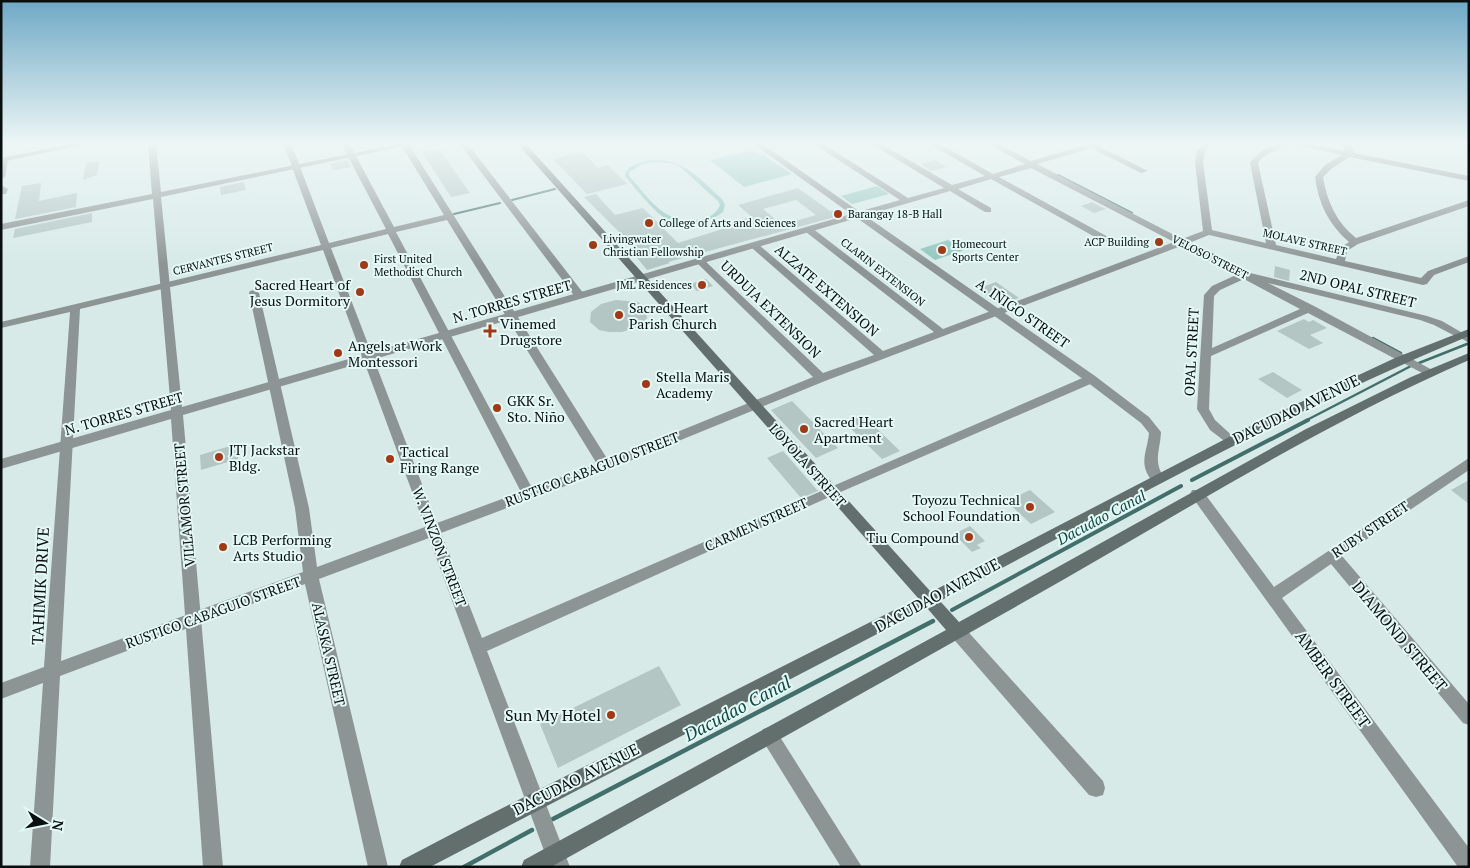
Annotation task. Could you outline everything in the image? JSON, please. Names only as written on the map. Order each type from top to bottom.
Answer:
[{"type":"main road","name":"LOYOLA STREET","points":[[557,184],[956,630]]},
{"type":"main road","name":"DACUDAO AVENUE","points":[[409,867],[534,800],[930,599],[1231,440],[1404,358],[1466,336]]},
{"type":"main road","name":"DACUDAO AVENUE","points":[[531,867],[557,860],[768,734],[1058,575],[1197,494],[1342,416],[1430,372],[1469,356]]},
{"type":"street","name":"VILLAMOR STREET","points":[[155,184],[177,414],[213,867]]},
{"type":"street","points":[[1,227],[216,184]]},
{"type":"street","name":"W. VINZON STREET","points":[[302,184],[557,860]]},
{"type":"street","points":[[366,184],[529,494]]},
{"type":"street","points":[[430,184],[605,466]]},
{"type":"street","points":[[494,184],[580,296]]},
{"type":"street","name":"A. IÑIGO STREET","points":[[814,184],[1091,379],[1153,428],[1155,435],[1150,466],[1157,478]]},
{"type":"street","points":[[880,184],[907,201]]},
{"type":"street","points":[[942,184],[988,210]]},
{"type":"street","name":"N. TORRES STREET","points":[[1,464],[967,184]]},
{"type":"street","points":[[1004,184],[1107,240]]},
{"type":"street","name":"VELOSO STREET","points":[[1068,184],[1430,372]]},
{"type":"street","points":[[1181,242],[1208,232],[1202,184]]},
{"type":"street","points":[[1258,184],[1272,247]]},
{"type":"street","points":[[1321,184],[1328,210],[1334,222],[1355,242]]},
{"type":"street","points":[[1340,263],[1343,250],[1355,242],[1469,203]]},
{"type":"street","name":"CERVANTES STREET","points":[[1,325],[451,216]]},
{"type":"street","name":"CLARIN EXTENSION","points":[[809,230],[942,333]]},
{"type":"street","name":"MOLAVE STREET","points":[[1208,232],[1423,282],[1431,273],[1469,259]]},
{"type":"street","name":"RUSTICO CABAGUIO STREET","points":[[1,691],[605,466],[821,378],[1181,242]]},
{"type":"street","name":"ALZATE EXTENSION","points":[[755,246],[882,356]]},
{"type":"street","name":"URDUJA EXTENSION","points":[[700,261],[821,378]]},
{"type":"street","name":"2ND OPAL STREET","points":[[1245,275],[1438,322],[1466,336]]},
{"type":"street","name":"OPAL STREET","points":[[1231,440],[1214,428],[1203,409],[1209,295],[1216,288],[1245,275]]},
{"type":"street","name":"ALASKA STREET","points":[[254,293],[273,386],[302,508],[311,576],[378,867]]},
{"type":"street","name":"TAHIMIK DRIVE","points":[[40,867],[75,308]]},
{"type":"street","points":[[1207,354],[1310,308]]},
{"type":"street","name":"CARMEN STREET","points":[[478,647],[831,491],[1091,379]]},
{"type":"street","name":"RUBY STREET","points":[[1272,596],[1469,463]]},
{"type":"street","name":"AMBER STREET","points":[[1197,494],[1469,865]]},
{"type":"street","name":"DIAMOND STREET","points":[[1332,555],[1469,717]]},
{"type":"street","name":"LOYOLA STREET","points":[[956,630],[1096,788]]},
{"type":"street","points":[[768,734],[852,867]]},
{"type":"shaded area","points":[[631,184],[636,184],[658,208],[675,218],[698,220],[714,214],[720,205],[718,201],[699,184],[705,184],[722,199],[725,205],[723,212],[710,220],[685,224],[670,221],[648,203]]},
{"type":"shaded area","points":[[740,184],[757,184],[744,187]]},
{"type":"shaded area","points":[[877,186],[889,194],[852,204],[841,196]]},
{"type":"shaded area","name":"Homecourt Sports Center","points":[[948,240],[964,250],[935,260],[920,249]]},
{"type":"building","points":[[41,184],[39,201],[77,193],[76,207],[15,219],[22,186]]},
{"type":"building","points":[[244,184],[246,190],[221,195],[220,187]]},
{"type":"building","points":[[442,184],[463,184],[470,193],[451,197]]},
{"type":"building","points":[[577,184],[627,184],[587,194]]},
{"type":"building","points":[[798,188],[830,211],[839,209],[846,214],[668,262],[670,263],[647,270],[629,248],[632,248],[629,242],[584,197],[596,194],[615,215],[643,208],[678,243],[735,225],[732,222],[752,217],[738,205]],"holes":[[[796,200],[816,215],[782,225],[763,209]]]},
{"type":"building","points":[[1092,202],[1106,209],[1094,213],[1081,206]]},
{"type":"building","points":[[92,213],[92,222],[13,238],[15,229]]},
{"type":"building","points":[[1275,266],[1290,270],[1289,281],[1274,277]]},
{"type":"building","name":"JML Residences","points":[[706,279],[713,286],[697,291],[690,284]]},
{"type":"building","points":[[996,282],[1019,298],[1000,305],[977,289]]},
{"type":"building","name":"Sacred Heart Parish Church","points":[[616,300],[638,302],[646,309],[647,318],[638,327],[622,332],[599,330],[590,322],[591,312],[601,304]]},
{"type":"building","points":[[1304,319],[1309,322],[1313,320],[1327,328],[1310,335],[1323,343],[1309,349],[1277,331]]},
{"type":"building","points":[[1273,372],[1302,390],[1287,398],[1258,379]]},
{"type":"building","name":"Sacred Heart Apartment","points":[[792,401],[838,448],[816,458],[771,410]]},
{"type":"building","points":[[863,415],[900,451],[882,459],[845,423]]},
{"type":"building","name":"JTJ Jackstar Bldg.","points":[[237,444],[238,459],[201,470],[200,455]]},
{"type":"building","name":"Sacred Heart Apartment","points":[[783,451],[818,491],[801,498],[767,458]]},
{"type":"building","points":[[1469,480],[1469,504],[1451,490]]},
{"type":"building","name":"Toyozu Technical School Foundation","points":[[1030,490],[1055,512],[1031,524],[1006,501]]},
{"type":"building","name":"Tiu Compound","points":[[970,526],[985,541],[977,545],[981,548],[972,552],[954,534]]},
{"type":"building","name":"Sun My Hotel","points":[[659,666],[681,705],[558,768],[540,724]]},
{"type":"waterway","points":[[1075,184],[1132,213]]},
{"type":"waterway","points":[[512,200],[555,189]]},
{"type":"waterway","points":[[454,214],[500,203]]},
{"type":"waterway","points":[[1196,246],[1229,263]]},
{"type":"waterway","points":[[1373,338],[1401,353]]},
{"type":"waterway","name":"Dacudao Canal","points":[[1419,363],[1467,344]]},
{"type":"waterway","name":"Dacudao Canal","points":[[1305,421],[1411,366]]},
{"type":"waterway","name":"Dacudao Canal","points":[[1192,480],[1308,420]]},
{"type":"waterway","name":"Dacudao Canal","points":[[952,610],[1181,486]]},
{"type":"waterway","name":"Dacudao Canal","points":[[553,819],[933,621]]},
{"type":"waterway","name":"Dacudao Canal","points":[[464,867],[532,830]]},
{"type":"place","name":"Barangay 18-B Hall","points":[[838,214]]},
{"type":"place","name":"College of Arts and Sciences","points":[[649,223]]},
{"type":"place","name":"ACP Building","points":[[1159,242]]},
{"type":"place","name":"Livingwater Christian Fellowship","points":[[593,245]]},
{"type":"place","name":"Homecourt Sports Center","points":[[942,250]]},
{"type":"place","name":"First United Methodist Church","points":[[364,265]]},
{"type":"place","name":"JML Residences","points":[[702,285]]},
{"type":"place","name":"Sacred Heart of Jesus Dormitory","points":[[360,292]]},
{"type":"place","name":"Sacred Heart Parish Church","points":[[619,315]]},
{"type":"place","name":"Vinemed Drugstore","points":[[490,331]]},
{"type":"place","name":"Angels at Work Montessori","points":[[338,353]]},
{"type":"place","name":"Stella Maris Academy","points":[[646,384]]},
{"type":"place","name":"GKK Sr. Sto. Niño","points":[[497,408]]},
{"type":"place","name":"Sacred Heart Apartment","points":[[804,429]]},
{"type":"place","name":"JTJ Jackstar Bldg.","points":[[219,457]]},
{"type":"place","name":"Tactical Firing Range","points":[[390,459]]},
{"type":"place","name":"Toyozu Technical School Foundation","points":[[1030,507]]},
{"type":"place","name":"Tiu Compound","points":[[969,537]]},
{"type":"place","name":"LCB Performing Arts Studio","points":[[223,547]]},
{"type":"place","name":"Sun My Hotel","points":[[611,715]]}]
